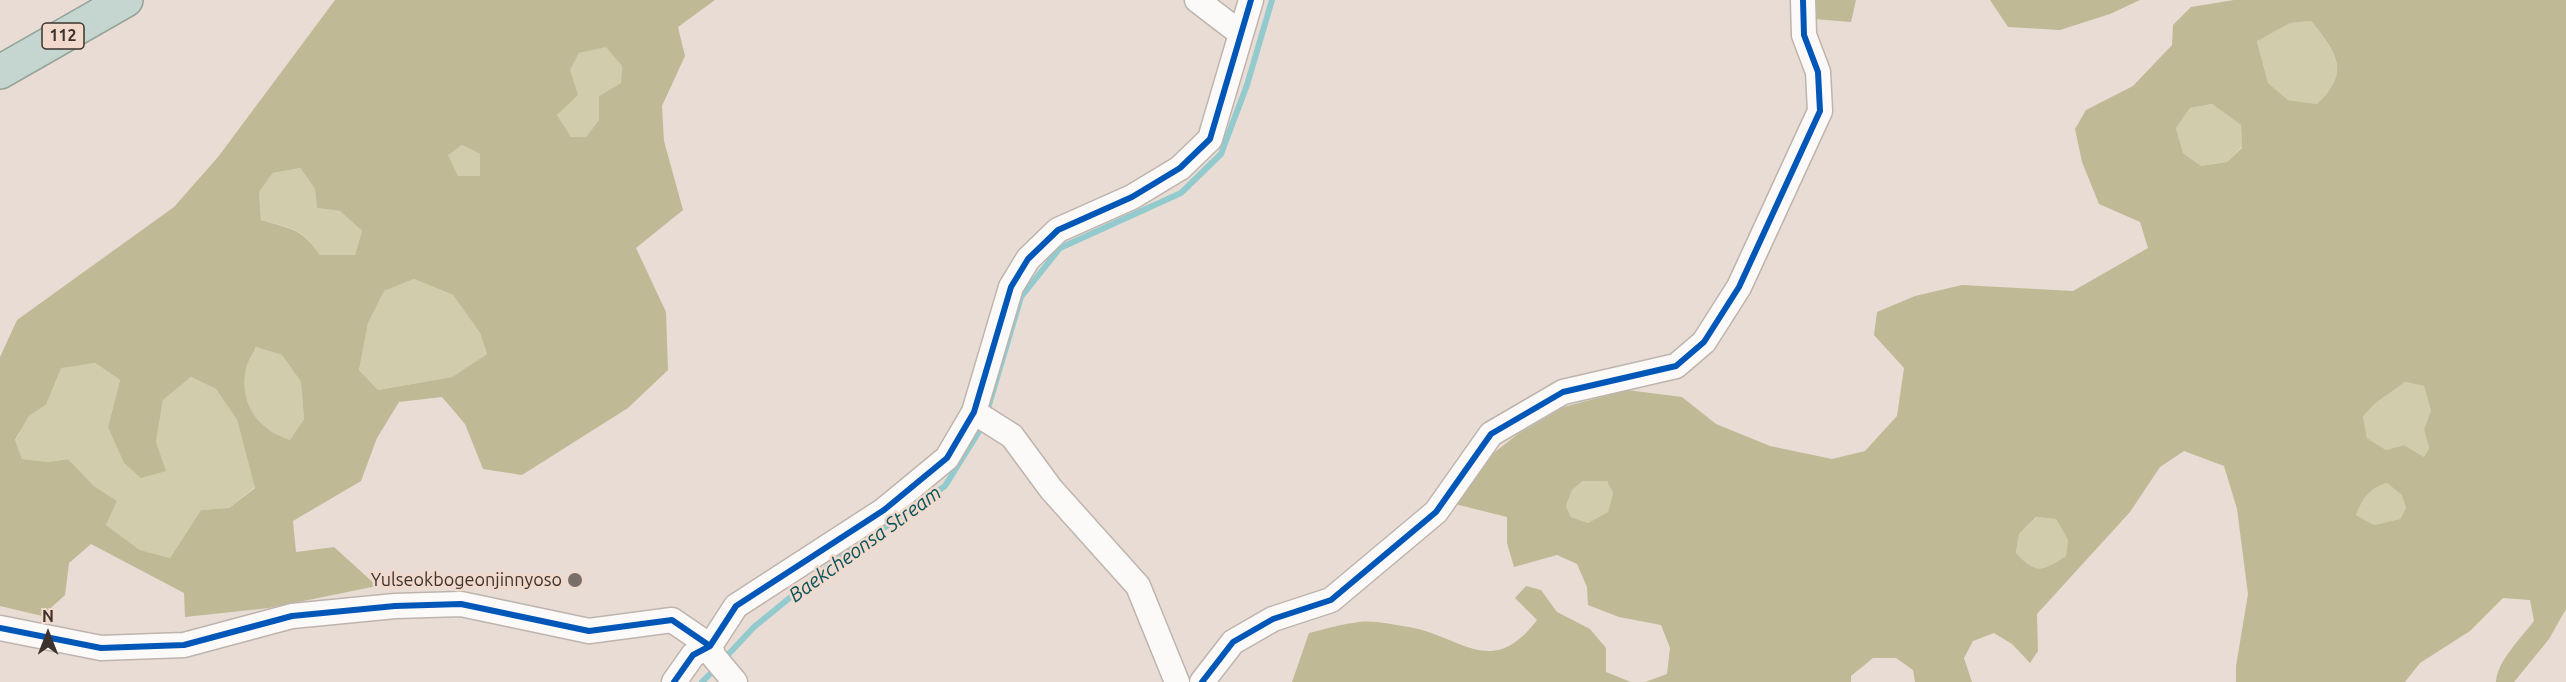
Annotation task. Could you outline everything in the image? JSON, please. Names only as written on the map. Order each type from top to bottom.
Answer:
[{"type":"highway","name":"112","points":[[0,47],[80,0]]},
{"type":"highway","name":"112","points":[[0,72],[126,0]]},
{"type":"street","points":[[1197,0],[1239,33]]},
{"type":"street","points":[[722,665],[736,606],[884,510],[947,458],[983,417],[1011,287],[1028,259],[1058,230],[1132,197],[1180,168],[1210,139],[1239,33],[1251,0]]},
{"type":"street","points":[[1202,682],[1233,642],[1273,619],[1331,600],[1436,512],[1491,434],[1563,392],[1676,366],[1704,342],[1738,287],[1820,111],[1818,72],[1804,35],[1803,0]]},
{"type":"street","points":[[983,417],[1012,436],[1051,489],[1138,586],[1177,682]]},
{"type":"street","points":[[0,628],[101,648],[184,645],[292,616],[395,606],[461,604],[589,631],[672,620],[722,665]]},
{"type":"street","points":[[674,682],[693,655],[722,665]]},
{"type":"shaded area","points":[[335,0],[715,0],[678,27],[685,56],[662,106],[664,141],[683,210],[636,248],[666,312],[668,370],[628,408],[522,475],[483,469],[465,424],[442,397],[399,402],[377,438],[361,481],[293,521],[296,552],[334,547],[377,586],[269,608],[185,617],[184,593],[91,544],[69,563],[65,595],[42,616],[0,606],[0,357],[17,320],[174,207],[218,157]],"holes":[[[606,47],[622,66],[621,83],[599,96],[599,120],[586,137],[571,137],[557,115],[578,95],[570,70],[579,53]],[[462,145],[480,154],[480,176],[458,176],[448,155]],[[300,168],[315,189],[317,208],[340,211],[362,231],[355,255],[320,255],[301,234],[261,220],[259,192],[273,173]],[[414,279],[453,295],[480,333],[487,354],[452,377],[378,390],[359,370],[368,323],[384,291]],[[256,347],[282,355],[301,382],[304,419],[290,440],[269,430],[253,414],[245,393],[247,366]],[[95,363],[120,380],[108,427],[124,463],[141,478],[166,471],[156,442],[163,400],[191,377],[216,389],[237,420],[255,488],[229,508],[201,510],[170,558],[140,550],[106,525],[117,501],[94,486],[68,459],[48,462],[22,459],[15,440],[29,416],[46,405],[61,368]]]},
{"type":"shaded area","points":[[1805,0],[1856,0],[1851,22],[1802,18]]},
{"type":"shaded area","points":[[1990,0],[2140,0],[2110,14],[2060,30],[2008,27]]},
{"type":"shaded area","points":[[2234,0],[2566,0],[2566,609],[2549,639],[2514,682],[2496,682],[2497,674],[2505,658],[2534,621],[2530,600],[2503,598],[2470,631],[2420,663],[2405,682],[2236,682],[2236,666],[2248,594],[2237,509],[2224,466],[2184,451],[2160,467],[2130,512],[2037,614],[2038,651],[2030,663],[2012,644],[1994,633],[1973,641],[1964,658],[1972,682],[1915,682],[1913,670],[1896,658],[1873,658],[1851,676],[1851,682],[1645,682],[1667,674],[1670,648],[1661,625],[1619,617],[1588,605],[1587,587],[1577,564],[1557,555],[1514,567],[1507,543],[1507,517],[1455,504],[1482,462],[1518,434],[1564,407],[1627,390],[1682,397],[1716,424],[1770,446],[1832,459],[1865,451],[1897,416],[1904,368],[1874,335],[1877,312],[1915,296],[1962,285],[2073,291],[2148,248],[2140,222],[2099,204],[2082,162],[2075,129],[2086,110],[2133,86],[2172,45],[2173,25],[2191,7]],"holes":[[[2311,21],[2333,52],[2337,72],[2334,82],[2328,93],[2317,104],[2288,100],[2268,83],[2257,41],[2290,23]],[[2212,104],[2241,125],[2242,148],[2227,162],[2201,166],[2183,153],[2176,128],[2190,108]],[[2405,382],[2424,386],[2431,411],[2424,429],[2429,448],[2424,457],[2404,445],[2386,450],[2367,438],[2363,417],[2382,398]],[[1583,481],[1607,481],[1613,493],[1608,512],[1588,523],[1571,517],[1566,506],[1572,490]],[[2387,483],[2402,495],[2406,508],[2400,519],[2374,525],[2356,515],[2364,499],[2376,488]],[[2036,517],[2056,519],[2068,540],[2066,556],[2045,567],[2035,568],[2016,553],[2019,534]]]},
{"type":"shaded area","points":[[2311,21],[2333,53],[2337,72],[2328,93],[2317,104],[2288,100],[2268,83],[2257,40],[2290,23]]},
{"type":"shaded area","points":[[606,46],[622,66],[621,83],[599,96],[599,120],[586,137],[571,137],[557,115],[577,95],[569,71],[579,53]]},
{"type":"shaded area","points":[[2212,104],[2241,125],[2242,147],[2227,162],[2201,166],[2183,153],[2176,128],[2190,108]]},
{"type":"shaded area","points":[[462,145],[480,154],[480,176],[458,176],[447,154]]},
{"type":"shaded area","points":[[300,168],[315,189],[317,208],[340,211],[362,231],[355,255],[320,255],[302,234],[261,220],[259,192],[273,173]]},
{"type":"shaded area","points":[[414,279],[453,295],[480,333],[487,354],[452,377],[378,390],[359,370],[368,323],[384,291]]},
{"type":"shaded area","points":[[257,347],[282,355],[301,382],[304,419],[290,441],[260,423],[248,404],[245,393],[246,368]]},
{"type":"shaded area","points":[[95,363],[120,380],[108,427],[165,471],[156,442],[163,400],[191,377],[216,389],[237,420],[255,487],[229,508],[201,510],[170,558],[140,550],[106,525],[117,501],[94,486],[68,459],[48,462],[22,459],[15,441],[29,416],[46,405],[61,367]]},
{"type":"shaded area","points":[[2405,382],[2424,386],[2431,411],[2424,429],[2429,448],[2424,457],[2404,445],[2386,450],[2367,438],[2363,417],[2367,411]]},
{"type":"shaded area","points":[[1583,481],[1607,481],[1613,493],[1608,512],[1588,523],[1571,517],[1566,506],[1572,490]]},
{"type":"shaded area","points":[[2387,483],[2403,495],[2406,508],[2400,519],[2374,525],[2356,515],[2367,495]]},
{"type":"shaded area","points":[[2037,517],[2056,519],[2068,540],[2066,556],[2051,565],[2040,568],[2029,565],[2016,553],[2019,534]]},
{"type":"shaded area","points":[[1526,586],[1541,590],[1557,612],[1590,629],[1606,648],[1606,672],[1631,682],[1292,682],[1309,633],[1353,623],[1371,622],[1409,627],[1476,649],[1490,651],[1505,648],[1521,638],[1537,620],[1515,598]]},
{"type":"waterway","name":"Baekcheonsa Stream","points":[[986,415],[1021,297],[1060,248],[1181,193],[1221,154],[1247,85],[1272,0]]},
{"type":"waterway","name":"Baekcheonsa Stream","points":[[723,660],[754,627],[830,565],[945,486],[983,425]]},
{"type":"waterway","name":"Baekcheonsa Stream","points":[[702,682],[716,668]]},
{"type":"cycle path","points":[[674,682],[693,655],[710,646],[736,606],[884,510],[947,458],[974,412],[1011,287],[1028,259],[1058,230],[1132,197],[1180,168],[1210,139],[1251,0]]},
{"type":"cycle path","points":[[1202,682],[1233,642],[1273,619],[1331,600],[1436,512],[1491,434],[1563,392],[1676,366],[1704,342],[1739,287],[1820,111],[1818,72],[1804,35],[1803,0]]},
{"type":"cycle path","points":[[0,628],[101,648],[184,645],[292,616],[395,606],[461,604],[589,631],[672,620],[710,646]]},
{"type":"place","name":"Yulseokbogeonjinnyoso","points":[[575,580]]}]
